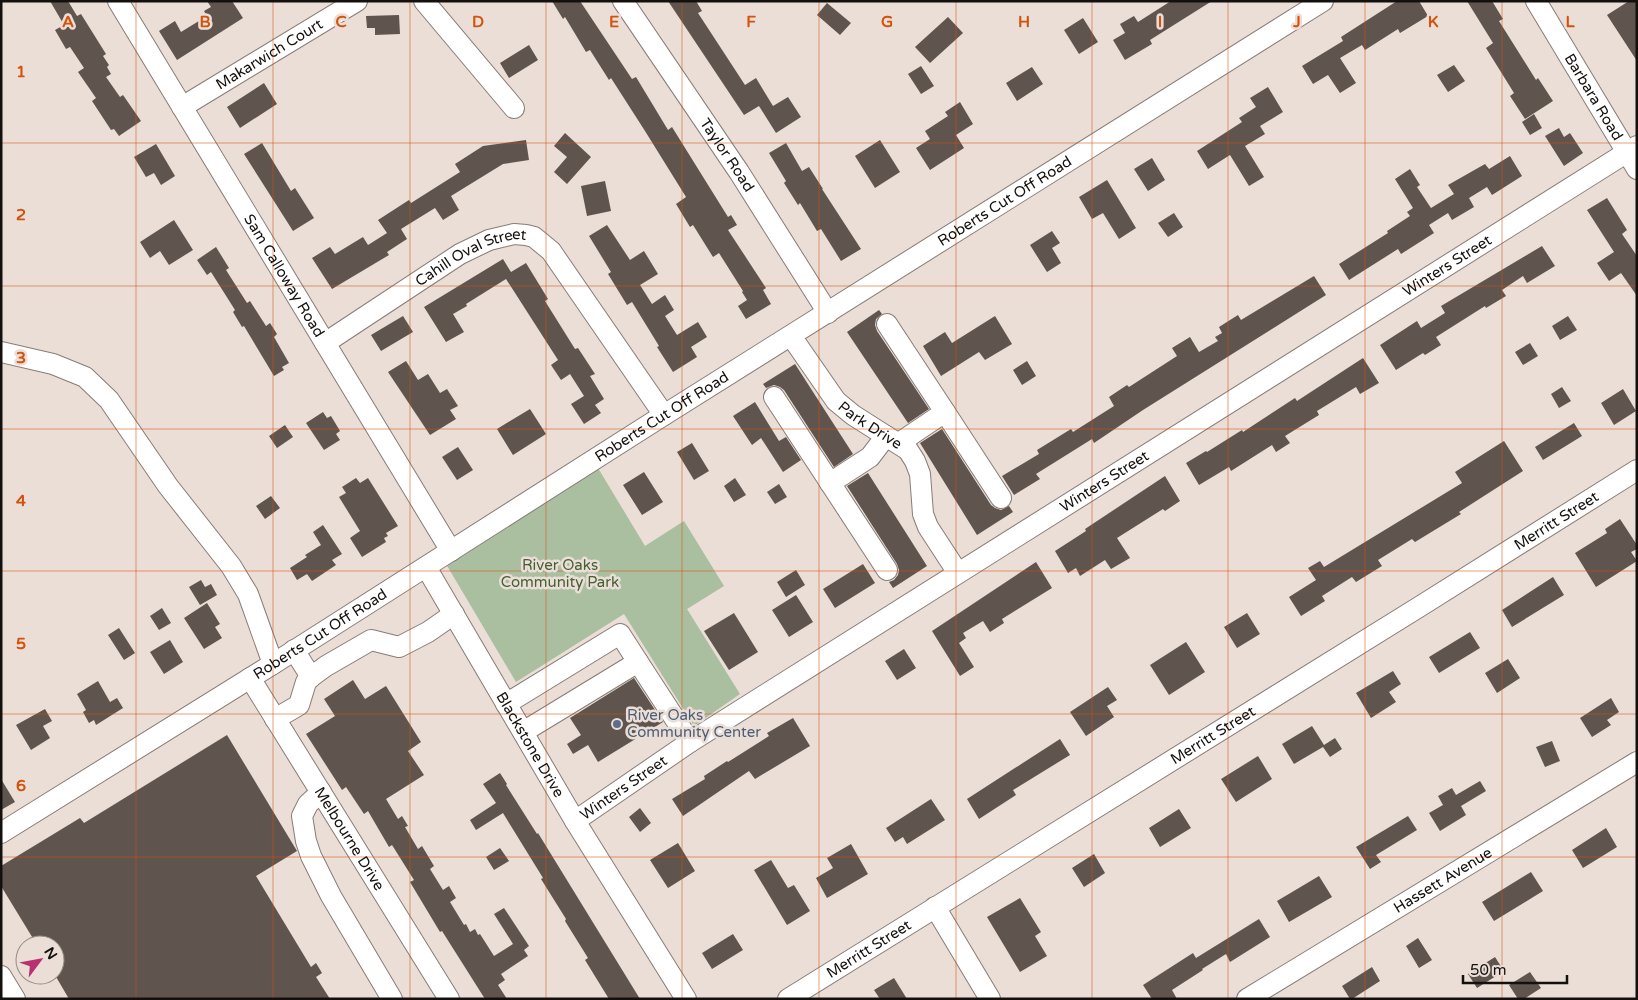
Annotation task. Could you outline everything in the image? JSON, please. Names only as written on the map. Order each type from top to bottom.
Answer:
[{"type":"street","name":"Sam Calloway Road","points":[[118,1],[452,551]]},
{"type":"street","name":"Makarwich Court","points":[[182,107],[357,1]]},
{"type":"street","points":[[424,1],[514,108]]},
{"type":"street","name":"Taylor Road","points":[[623,1],[740,172],[828,313]]},
{"type":"street","name":"Roberts Cut Off Road","points":[[1,833],[273,664],[664,415],[1323,1]]},
{"type":"street","name":"Barbara Road","points":[[1536,1],[1633,156]]},
{"type":"street","name":"Winters Street","points":[[574,821],[690,742],[958,573],[1633,156]]},
{"type":"street","name":"Cahill Oval Street","points":[[325,343],[460,254],[489,240],[514,234],[534,237],[551,251],[664,415]]},
{"type":"street","points":[[887,324],[1001,498]]},
{"type":"street","name":"Park Drive","points":[[791,336],[836,401],[853,415],[908,450],[920,474],[923,514],[928,527],[958,573]]},
{"type":"street","points":[[1,352],[53,364],[85,377],[109,400],[168,486],[231,566],[248,594],[273,664]]},
{"type":"street","points":[[774,397],[887,570]]},
{"type":"street","points":[[830,483],[870,457],[892,439],[945,412]]},
{"type":"street","name":"Merritt Street","points":[[788,999],[1637,470]]},
{"type":"street","name":"Blackstone Drive","points":[[426,567],[574,821],[686,999]]},
{"type":"street","points":[[354,612],[371,640]]},
{"type":"street","points":[[275,719],[299,705],[306,682],[326,666],[371,640],[399,647],[428,632],[454,614]]},
{"type":"street","points":[[506,704],[620,634],[690,742]]},
{"type":"street","points":[[294,650],[311,678]]},
{"type":"street","points":[[523,732],[638,662]]},
{"type":"street","name":"Melbourne Drive","points":[[250,678],[449,999]]},
{"type":"street","name":"Hassett Avenue","points":[[1247,999],[1637,762]]},
{"type":"street","points":[[321,792],[308,804],[302,816],[311,856],[331,896],[392,999]]},
{"type":"street","points":[[934,907],[990,999]]},
{"type":"street","points":[[1,976],[15,999]]},
{"type":"green space","name":"River Oaks Community Park","points":[[598,468],[645,546],[684,521],[724,586],[687,609],[740,694],[694,726],[624,614],[516,682],[446,564]]},
{"type":"building","points":[[50,1],[68,1],[77,16],[81,14],[106,54],[103,56],[109,65],[107,67],[111,74],[106,77],[120,97],[123,95],[141,121],[119,136],[114,129],[111,130],[92,101],[96,98],[78,72],[84,68],[70,47],[66,49],[55,30],[64,25]]},
{"type":"building","points":[[207,1],[232,1],[243,18],[177,60],[159,31],[175,21],[181,32],[207,16],[204,11],[211,7]]},
{"type":"building","points":[[552,1],[580,1],[632,79],[636,77],[668,130],[672,127],[728,217],[731,215],[737,225],[728,230],[766,288],[763,290],[771,304],[746,319],[738,306],[747,300],[743,291],[719,253],[713,257],[693,225],[690,227],[676,204],[686,197],[611,78],[609,80],[590,50],[586,52],[565,17],[563,19]]},
{"type":"building","points":[[668,1],[696,1],[702,11],[698,13],[745,85],[756,78],[773,106],[788,97],[801,117],[776,133],[759,106],[744,115]]},
{"type":"building","points":[[1171,1],[1212,1],[1150,40],[1152,44],[1125,60],[1113,40],[1125,33],[1120,24],[1134,16],[1138,22]]},
{"type":"building","points":[[1397,1],[1419,1],[1428,16],[1400,33],[1398,29],[1365,50],[1362,45],[1340,58],[1356,83],[1340,93],[1328,75],[1313,84],[1302,66],[1343,41],[1341,37]]},
{"type":"building","points":[[1467,1],[1492,1],[1503,19],[1499,21],[1536,80],[1538,78],[1553,101],[1525,119],[1510,96],[1514,93],[1486,48],[1493,43]]},
{"type":"building","points":[[1629,1],[1637,1],[1637,61],[1607,15]]},
{"type":"building","points":[[827,3],[851,23],[840,35],[817,15]]},
{"type":"building","points":[[399,15],[400,34],[375,35],[375,28],[367,28],[366,16]]},
{"type":"building","points":[[948,17],[963,33],[930,63],[915,47]]},
{"type":"building","points":[[1083,18],[1098,42],[1079,54],[1064,30]]},
{"type":"building","points":[[529,45],[538,60],[509,78],[500,63]]},
{"type":"building","points":[[1454,65],[1465,81],[1448,92],[1437,75]]},
{"type":"building","points":[[921,66],[934,86],[921,94],[908,74]]},
{"type":"building","points":[[1032,67],[1043,84],[1017,101],[1006,83]]},
{"type":"building","points":[[264,83],[277,104],[240,128],[227,107]]},
{"type":"building","points":[[1268,87],[1283,112],[1260,126],[1265,134],[1245,146],[1264,177],[1249,186],[1230,155],[1208,169],[1197,151],[1242,122],[1239,118],[1256,107],[1250,98]]},
{"type":"building","points":[[960,102],[973,124],[956,135],[964,148],[930,170],[916,148],[930,139],[925,131],[948,116],[945,112]]},
{"type":"building","points":[[1534,114],[1542,128],[1530,135],[1522,122]]},
{"type":"building","points":[[1559,128],[1564,137],[1570,133],[1583,153],[1564,166],[1545,136]]},
{"type":"building","points":[[565,133],[591,157],[567,184],[554,172],[567,157],[554,146]]},
{"type":"building","points":[[526,140],[529,160],[503,164],[451,196],[459,210],[443,220],[435,208],[401,229],[407,239],[387,252],[389,255],[332,289],[312,258],[330,247],[335,254],[363,237],[368,245],[387,233],[378,220],[409,200],[411,203],[460,172],[455,164],[483,146]]},
{"type":"building","points":[[880,140],[900,172],[875,188],[855,156]]},
{"type":"building","points":[[262,143],[291,191],[295,188],[314,218],[293,231],[244,154]]},
{"type":"building","points":[[786,143],[802,171],[809,167],[861,249],[841,261],[821,229],[817,231],[800,203],[798,205],[784,183],[786,181],[769,153]]},
{"type":"building","points":[[156,144],[175,176],[161,185],[154,173],[146,177],[134,157]]},
{"type":"building","points":[[1510,156],[1522,176],[1492,195],[1487,187],[1469,198],[1474,207],[1452,220],[1448,213],[1429,225],[1434,233],[1401,254],[1398,249],[1349,280],[1339,264],[1388,233],[1387,231],[1410,216],[1407,212],[1413,208],[1395,179],[1410,169],[1420,185],[1417,187],[1431,208],[1454,194],[1448,185],[1485,164],[1489,169]]},
{"type":"building","points":[[1152,158],[1165,180],[1148,191],[1134,169]]},
{"type":"building","points":[[1107,180],[1136,228],[1119,239],[1103,213],[1092,219],[1079,197]]},
{"type":"building","points":[[605,181],[611,211],[587,216],[581,186]]},
{"type":"building","points":[[1607,198],[1627,230],[1622,234],[1637,256],[1637,296],[1621,273],[1609,281],[1597,263],[1614,252],[1587,210]]},
{"type":"building","points":[[1174,213],[1183,227],[1168,237],[1158,223]]},
{"type":"building","points":[[174,220],[193,250],[169,265],[160,251],[150,258],[140,242]]},
{"type":"building","points":[[607,225],[630,260],[644,251],[658,274],[640,285],[652,304],[665,295],[674,310],[665,316],[677,335],[698,322],[707,337],[691,347],[697,357],[673,372],[632,302],[627,305],[608,274],[611,272],[589,236]]},
{"type":"building","points":[[1052,231],[1060,243],[1052,248],[1061,263],[1047,272],[1030,245]]},
{"type":"building","points":[[1542,246],[1555,266],[1527,283],[1523,276],[1502,290],[1506,296],[1486,308],[1485,306],[1436,337],[1441,345],[1425,355],[1423,353],[1396,370],[1380,345],[1417,321],[1421,328],[1445,313],[1441,306]]},
{"type":"building","points":[[216,247],[229,268],[226,270],[247,303],[250,301],[266,326],[270,323],[277,334],[274,337],[289,363],[282,367],[284,370],[274,376],[244,326],[242,327],[233,312],[235,310],[211,272],[207,275],[197,260]]},
{"type":"building","points":[[503,259],[511,272],[526,263],[548,299],[545,301],[575,349],[578,348],[595,374],[590,376],[604,399],[595,405],[601,413],[584,424],[571,404],[584,396],[570,374],[561,380],[551,365],[558,360],[506,279],[453,314],[464,332],[446,342],[424,307]]},
{"type":"building","points":[[1314,276],[1326,295],[1094,443],[1092,439],[1036,474],[1040,479],[1014,495],[1002,476],[1039,454],[1037,450],[1071,429],[1073,432],[1114,406],[1109,397],[1127,385],[1129,387],[1177,356],[1172,348],[1190,337],[1199,352],[1218,341],[1215,337],[1222,333],[1219,327],[1238,315],[1241,320]]},
{"type":"building","points":[[879,310],[882,314],[876,319],[877,331],[929,409],[908,423],[847,332]]},
{"type":"building","points":[[403,316],[413,332],[381,351],[371,335]]},
{"type":"building","points":[[995,316],[1012,344],[985,360],[979,352],[941,376],[923,346],[945,332],[952,343]]},
{"type":"building","points":[[1568,316],[1577,330],[1560,340],[1552,326]]},
{"type":"building","points":[[1530,343],[1538,356],[1523,365],[1515,352]]},
{"type":"building","points":[[1363,358],[1379,383],[1360,394],[1356,387],[1317,411],[1319,415],[1285,436],[1290,443],[1276,452],[1272,445],[1231,471],[1229,467],[1199,485],[1186,463],[1242,430],[1243,432],[1295,398],[1297,401]]},
{"type":"building","points":[[406,361],[418,380],[428,374],[440,393],[447,389],[458,406],[450,410],[456,419],[430,435],[388,372]]},
{"type":"building","points":[[1027,361],[1036,376],[1022,385],[1013,370]]},
{"type":"building","points":[[795,364],[853,454],[834,467],[784,390],[774,385],[766,388],[763,384]]},
{"type":"building","points":[[1562,387],[1571,401],[1559,408],[1551,394]]},
{"type":"building","points":[[1623,389],[1636,411],[1614,425],[1601,403]]},
{"type":"building","points":[[755,402],[779,441],[786,437],[801,460],[783,472],[761,438],[752,445],[733,416]]},
{"type":"building","points":[[530,409],[546,434],[513,455],[497,429]]},
{"type":"building","points":[[323,412],[327,418],[331,416],[340,431],[336,434],[340,440],[324,450],[306,423]]},
{"type":"building","points":[[1574,423],[1582,436],[1543,460],[1535,447]]},
{"type":"building","points":[[285,425],[293,437],[277,448],[269,436]]},
{"type":"building","points":[[942,429],[991,505],[1001,510],[1009,506],[1013,512],[977,535],[920,443]]},
{"type":"building","points":[[1504,441],[1523,471],[1459,512],[1461,514],[1415,542],[1412,539],[1378,560],[1382,566],[1356,582],[1352,577],[1322,596],[1325,601],[1301,616],[1289,597],[1316,580],[1308,568],[1320,561],[1324,567],[1462,483],[1455,472]]},
{"type":"building","points":[[692,443],[709,471],[694,480],[677,452]]},
{"type":"building","points":[[458,447],[473,470],[457,480],[442,457]]},
{"type":"building","points":[[644,472],[663,502],[642,515],[623,485]]},
{"type":"building","points":[[868,473],[927,566],[893,588],[889,582],[898,575],[897,564],[847,486]]},
{"type":"building","points":[[1165,476],[1180,501],[1165,511],[1163,509],[1117,538],[1130,558],[1111,569],[1105,560],[1080,576],[1076,568],[1068,573],[1055,551]]},
{"type":"building","points":[[356,478],[360,483],[368,478],[398,526],[386,533],[388,536],[384,538],[386,542],[362,557],[350,538],[360,531],[339,497],[346,493],[342,487]]},
{"type":"building","points":[[735,478],[746,495],[734,502],[724,486]]},
{"type":"building","points":[[779,484],[787,497],[775,504],[767,492]]},
{"type":"building","points":[[271,496],[280,508],[265,519],[256,506]]},
{"type":"building","points":[[1620,519],[1637,545],[1637,549],[1631,552],[1637,561],[1596,587],[1575,553],[1607,533],[1605,529]]},
{"type":"building","points":[[323,525],[342,554],[332,560],[336,565],[312,581],[307,574],[297,580],[290,568],[307,557],[305,555],[321,545],[313,532]]},
{"type":"building","points":[[1036,562],[1052,588],[1002,619],[1004,623],[990,632],[983,621],[963,633],[966,638],[959,643],[974,667],[960,676],[932,631]]},
{"type":"building","points":[[863,564],[875,583],[835,608],[823,589]]},
{"type":"building","points":[[796,570],[805,585],[786,597],[777,582]]},
{"type":"building","points":[[1553,577],[1564,595],[1512,627],[1502,610]]},
{"type":"building","points":[[201,580],[205,587],[211,584],[217,595],[200,605],[189,587]]},
{"type":"building","points":[[796,595],[813,622],[789,637],[772,610]]},
{"type":"building","points":[[207,603],[220,624],[215,627],[222,638],[204,649],[184,618]]},
{"type":"building","points":[[162,608],[171,623],[159,630],[150,616]]},
{"type":"building","points":[[734,613],[758,652],[729,670],[704,631]]},
{"type":"building","points":[[1247,613],[1260,634],[1237,648],[1224,627]]},
{"type":"building","points":[[119,628],[135,653],[124,660],[108,635]]},
{"type":"building","points":[[1470,632],[1480,648],[1439,673],[1429,657]]},
{"type":"building","points":[[170,640],[183,662],[164,674],[150,652]]},
{"type":"building","points":[[1186,642],[1205,672],[1169,695],[1150,665]]},
{"type":"building","points":[[904,649],[916,668],[897,680],[885,661]]},
{"type":"building","points":[[1508,659],[1520,678],[1497,693],[1485,673]]},
{"type":"building","points":[[1393,671],[1401,684],[1389,692],[1396,702],[1371,718],[1356,693]]},
{"type":"building","points":[[634,678],[663,722],[598,762],[588,745],[573,754],[567,744],[581,735],[570,718]]},
{"type":"building","points":[[353,680],[365,699],[386,686],[421,742],[408,751],[424,775],[386,799],[398,819],[402,816],[408,826],[405,827],[418,849],[422,846],[434,866],[430,869],[443,890],[449,886],[456,898],[450,902],[464,925],[466,924],[470,932],[475,929],[478,935],[480,934],[494,956],[513,944],[494,914],[504,908],[529,946],[524,950],[528,956],[501,974],[505,980],[498,985],[507,999],[485,999],[442,931],[440,932],[410,882],[414,880],[392,845],[389,847],[368,811],[364,814],[346,787],[342,790],[306,734],[335,716],[324,699]]},
{"type":"building","points":[[98,681],[110,702],[117,698],[123,708],[96,725],[94,720],[89,723],[83,712],[86,710],[77,694]]},
{"type":"building","points":[[1108,687],[1117,700],[1107,706],[1114,717],[1086,736],[1070,712]]},
{"type":"building","points":[[1611,698],[1619,712],[1607,720],[1611,725],[1592,737],[1580,718]]},
{"type":"building","points":[[45,709],[52,721],[43,726],[50,738],[31,750],[16,725]]},
{"type":"building","points":[[793,718],[810,746],[755,779],[749,771],[683,816],[672,799],[705,779],[704,776],[727,761],[769,736],[767,733]]},
{"type":"building","points":[[1312,726],[1324,745],[1335,738],[1342,749],[1330,757],[1323,747],[1294,764],[1282,744]]},
{"type":"building","points":[[227,735],[297,851],[256,876],[311,967],[316,963],[322,973],[316,977],[330,999],[69,999],[61,985],[65,985],[65,935],[31,935],[1,886],[1,866],[80,818],[84,823]]},
{"type":"building","points":[[1060,739],[1070,755],[1013,790],[1016,795],[979,819],[967,799]]},
{"type":"building","points":[[1552,741],[1560,761],[1545,767],[1536,747]]},
{"type":"building","points":[[1258,756],[1272,779],[1236,802],[1221,779]]},
{"type":"building","points":[[500,773],[640,999],[609,999],[585,960],[588,958],[541,879],[543,878],[503,813],[476,830],[470,820],[496,803],[483,784]]},
{"type":"building","points":[[1,779],[15,802],[1,810]]},
{"type":"building","points":[[1480,781],[1486,791],[1461,806],[1466,815],[1440,831],[1429,813],[1443,805],[1438,796],[1452,788],[1456,795]]},
{"type":"building","points":[[931,799],[945,820],[907,844],[903,837],[895,842],[886,828]]},
{"type":"building","points":[[640,808],[651,823],[640,832],[629,817]]},
{"type":"building","points":[[1179,809],[1191,828],[1160,847],[1149,828]]},
{"type":"building","points":[[1408,816],[1417,830],[1376,855],[1381,862],[1370,869],[1356,847]]},
{"type":"building","points":[[1606,828],[1617,847],[1583,868],[1572,850]]},
{"type":"building","points":[[678,843],[695,871],[668,888],[650,860]]},
{"type":"building","points":[[851,844],[868,874],[827,898],[816,878],[833,868],[827,858]]},
{"type":"building","points":[[500,848],[509,861],[494,870],[486,857]]},
{"type":"building","points":[[1094,854],[1105,873],[1084,887],[1072,868]]},
{"type":"building","points":[[771,860],[788,888],[794,885],[810,911],[787,925],[754,870]]},
{"type":"building","points":[[1531,872],[1543,891],[1494,921],[1482,902]]},
{"type":"building","points":[[1319,876],[1332,897],[1289,922],[1277,901]]},
{"type":"building","points":[[1020,898],[1041,932],[1035,936],[1047,956],[1020,972],[987,917]]},
{"type":"building","points":[[1259,919],[1270,937],[1230,962],[1226,954],[1202,969],[1172,990],[1177,999],[1152,999],[1143,985],[1193,953],[1196,958]]},
{"type":"building","points":[[733,934],[743,950],[712,969],[702,953]]},
{"type":"building","points":[[1418,938],[1432,960],[1419,968],[1406,946]]},
{"type":"building","points":[[1495,957],[1504,971],[1477,988],[1468,974]]},
{"type":"building","points":[[1372,967],[1380,981],[1350,999],[1342,986]]},
{"type":"building","points":[[1530,972],[1541,988],[1524,999],[1518,999],[1509,985]]},
{"type":"building","points":[[894,978],[907,999],[880,999],[874,990]]},
{"type":"place","name":"River Oaks Community Center","points":[[617,724]]}]
